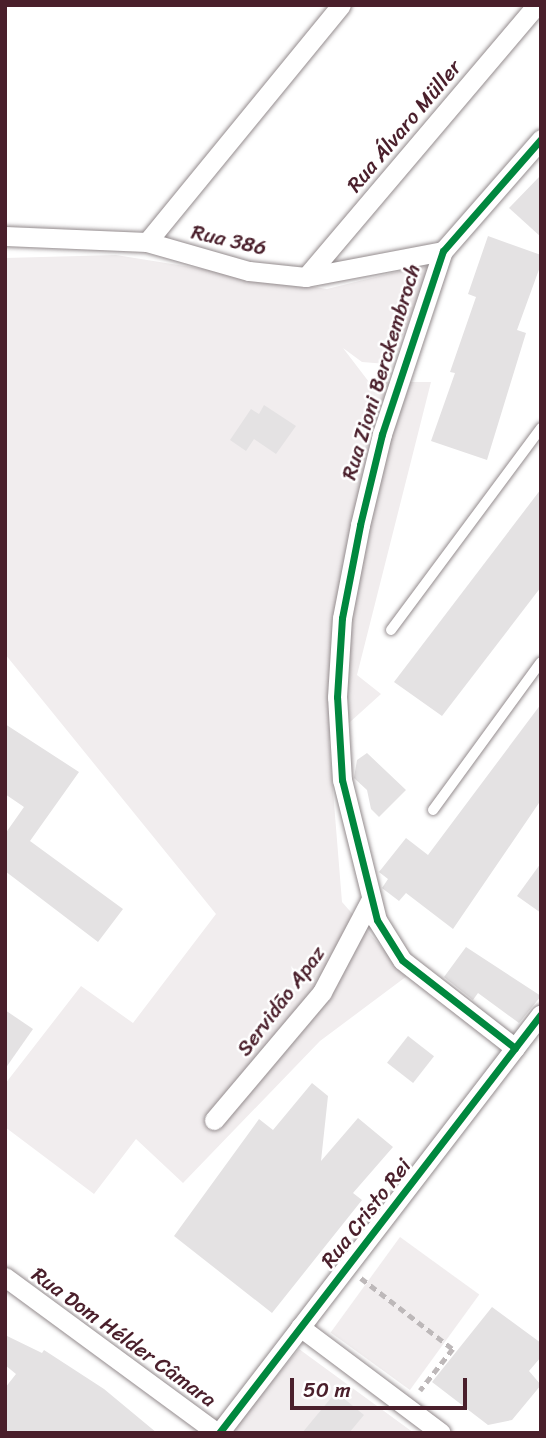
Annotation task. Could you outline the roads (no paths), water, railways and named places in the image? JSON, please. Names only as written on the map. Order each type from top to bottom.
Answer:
[{"type":"street","points":[[147,242],[341,5]]},
{"type":"street","name":"Rua Álvaro Müller","points":[[306,277],[537,5]]},
{"type":"street","name":"Rua Zioni Berckembroch","points":[[515,1048],[402,961],[370,901],[338,746],[342,618],[382,435],[443,251],[541,139]]},
{"type":"street","name":"Rua 386","points":[[5,236],[147,242],[249,271],[306,277],[443,251]]},
{"type":"street","name":"Servidão Apaz","points":[[214,1120],[322,992],[370,901]]},
{"type":"street","name":"Rua Cristo Rei","points":[[218,1433],[541,1014]]},
{"type":"street","name":"Rua Dom Hélder Câmara","points":[[5,1277],[218,1433]]},
{"type":"street","points":[[300,1327],[441,1433]]},
{"type":"lane","points":[[391,630],[541,428]]},
{"type":"lane","points":[[433,810],[541,662]]}]
